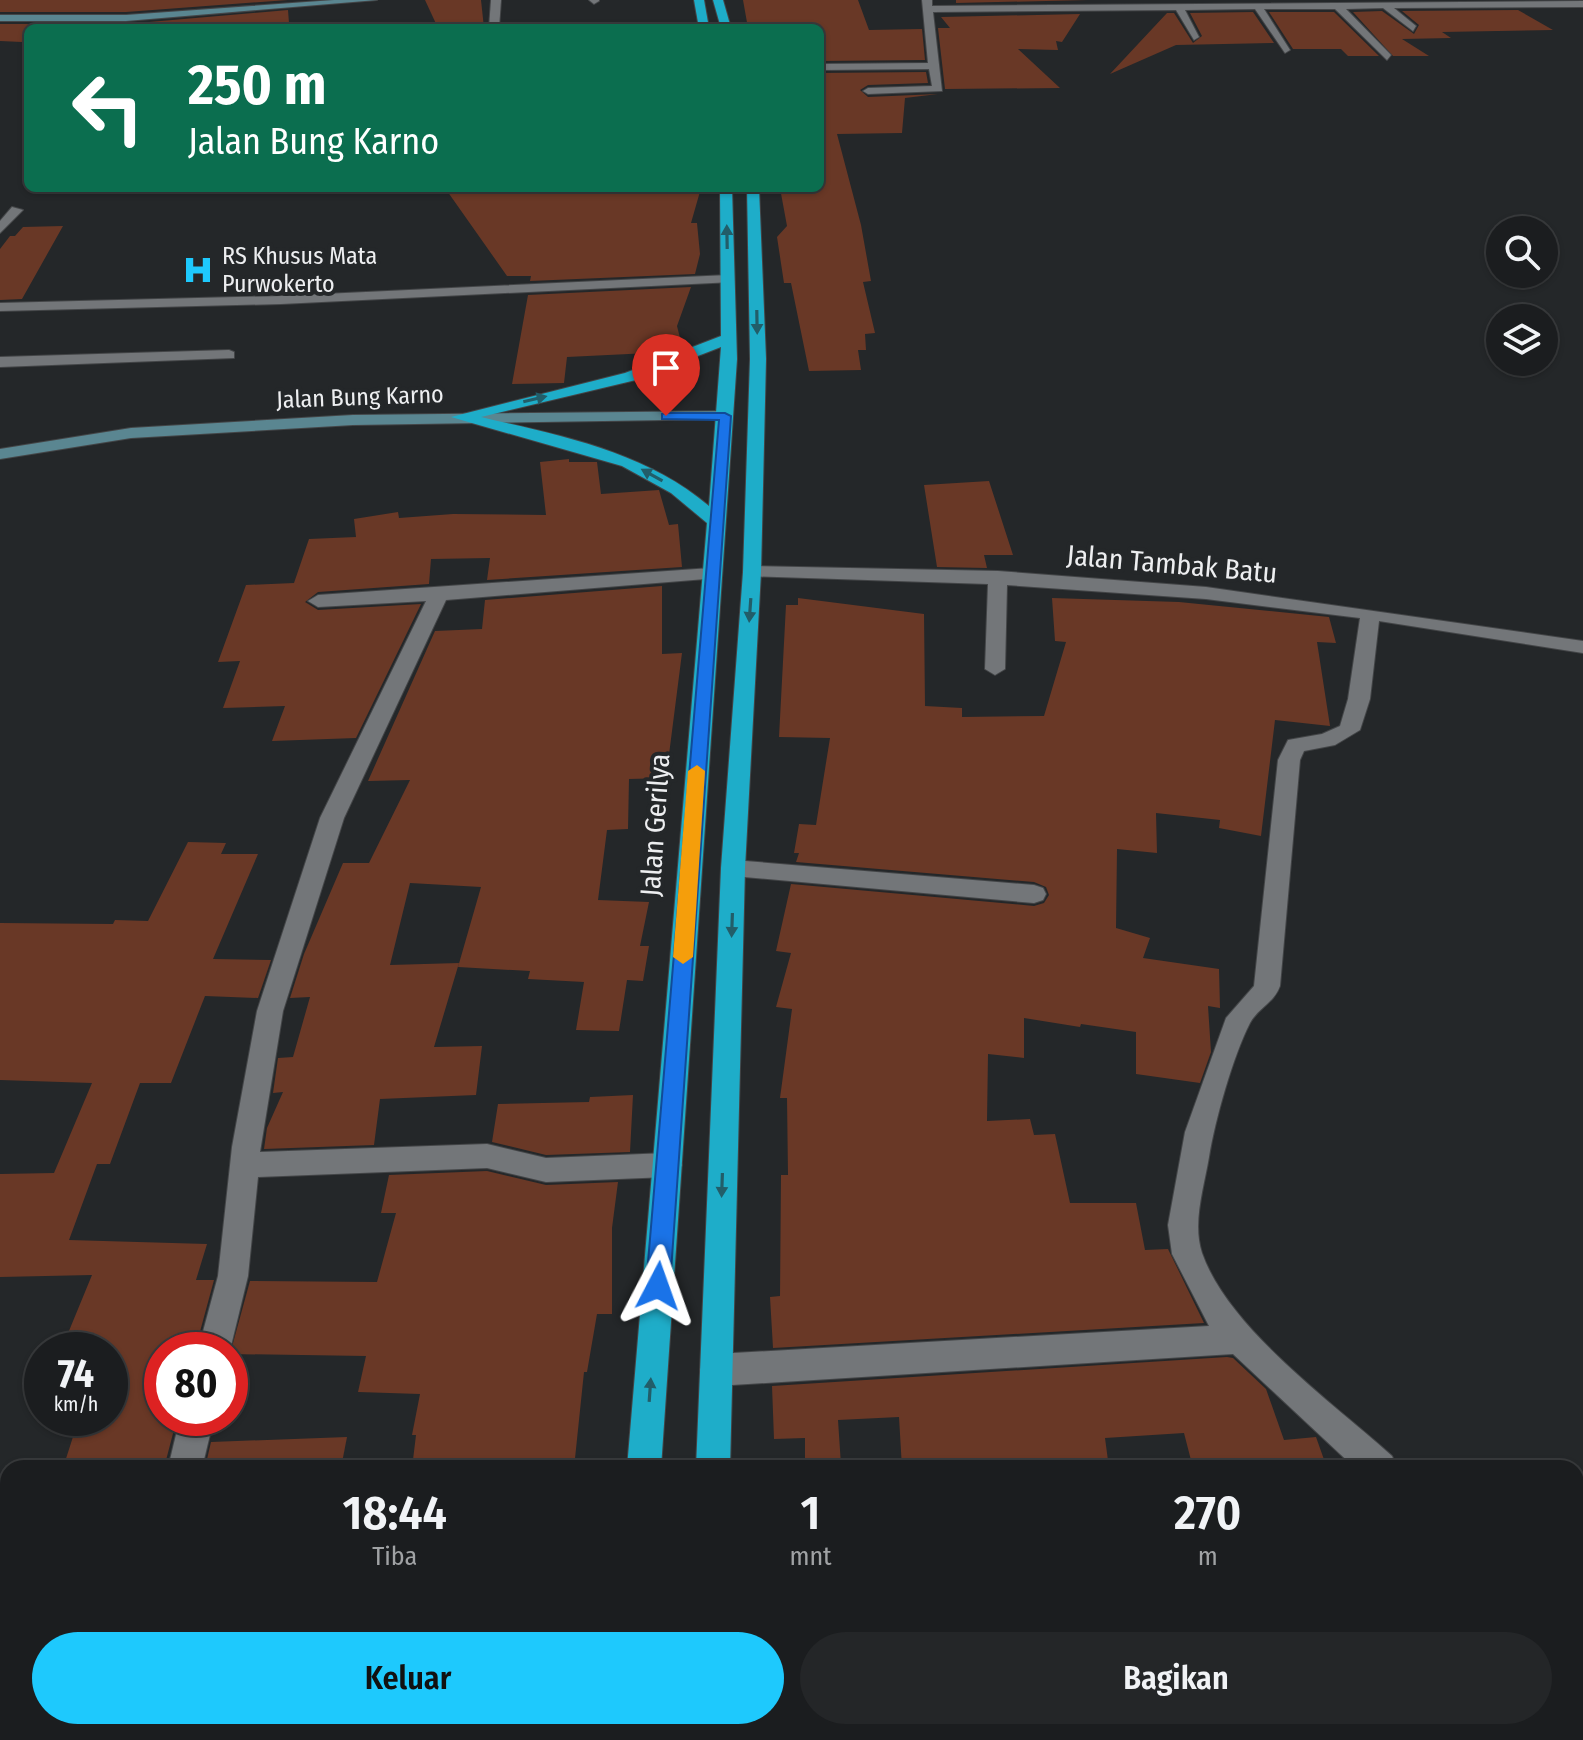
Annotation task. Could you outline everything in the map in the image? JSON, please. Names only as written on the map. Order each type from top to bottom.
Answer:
[{"type":"highway","points":[[699,0],[703,24]]},
{"type":"highway","points":[[718,0],[725,24]]},
{"type":"highway","name":"Jalan Gerilya","points":[[645,1460],[725,416],[728,349],[726,192]]},
{"type":"highway","points":[[713,1460],[733,868],[752,572],[758,359],[753,192]]},
{"type":"highway","points":[[459,417],[653,371],[728,349],[758,359]]},
{"type":"highway","points":[[459,417],[588,449],[639,468],[677,489],[715,520]]},
{"type":"main road","points":[[0,18],[126,18],[372,0]]},
{"type":"main road","name":"Jalan Bung Karno","points":[[0,454],[131,433],[459,417],[725,416]]},
{"type":"street","points":[[494,24],[496,0]]},
{"type":"street","points":[[868,91],[938,89],[928,4],[1179,7],[1219,4],[1258,7],[1500,1],[1583,4]]},
{"type":"street","points":[[1069,4],[1079,23]]},
{"type":"street","points":[[1338,6],[1387,57]]},
{"type":"street","points":[[1386,6],[1413,28]]},
{"type":"street","points":[[1179,7],[1194,37]]},
{"type":"street","points":[[1258,7],[1285,50]]},
{"type":"street","points":[[824,67],[933,66]]},
{"type":"street","points":[[0,229],[17,210]]},
{"type":"street","points":[[0,307],[281,300],[728,279]]},
{"type":"street","points":[[0,362],[229,355]]},
{"type":"street","name":"Jalan Tambak Batu","points":[[752,572],[998,577],[1203,593],[1370,614],[1583,647]]},
{"type":"street","points":[[318,601],[711,574]]},
{"type":"street","points":[[995,669],[998,577]]},
{"type":"street","points":[[219,1332],[233,1276],[245,1165],[270,1011],[332,818],[439,595]]},
{"type":"street","points":[[1370,614],[1359,699],[1349,730],[1327,740],[1296,745],[1289,760],[1267,986],[1264,994],[1252,1002],[1239,1018],[1199,1132],[1186,1191],[1183,1225],[1187,1254],[1215,1309],[1239,1339],[1371,1460]]},
{"type":"street","points":[[733,868],[1034,894]]},
{"type":"street","points":[[245,1165],[473,1156],[506,1158],[546,1170],[667,1165]]},
{"type":"street","points":[[716,1370],[1239,1339]]},
{"type":"street","points":[[187,1460],[193,1436]]},
{"type":"building","points":[[0,0],[288,0],[126,12],[0,12]]},
{"type":"building","points":[[425,0],[481,0],[484,24],[436,24]]},
{"type":"building","points":[[743,0],[858,0],[869,30],[922,29],[925,60],[824,61],[824,24],[747,24]]},
{"type":"building","points":[[956,0],[1088,0],[956,3]]},
{"type":"building","points":[[288,10],[289,23],[275,24],[126,24]]},
{"type":"building","points":[[1518,10],[1553,30],[1442,32],[1451,38],[1402,39],[1429,56],[1393,56],[1353,12],[1382,11],[1414,34],[1419,25],[1402,11]]},
{"type":"building","points":[[1253,12],[1274,43],[1176,45],[1110,74],[1167,13],[1174,13],[1193,43],[1202,36],[1190,13]]},
{"type":"building","points":[[1269,12],[1334,12],[1379,56],[1348,56],[1341,49],[1293,49]]},
{"type":"building","points":[[1080,14],[1062,42],[1056,41],[1058,50],[1018,49],[1060,88],[945,89],[938,28],[950,28],[941,17]]},
{"type":"building","points":[[0,24],[24,24],[24,41],[0,41]]},
{"type":"building","points":[[926,72],[928,83],[868,85],[860,90],[868,97],[938,94],[905,98],[902,133],[837,134],[861,225],[871,281],[863,282],[875,333],[865,334],[866,350],[858,350],[861,370],[809,371],[791,283],[784,283],[777,237],[787,226],[781,192],[824,192],[824,73]]},
{"type":"building","points":[[448,192],[700,192],[691,223],[697,223],[700,254],[695,274],[530,281],[531,276],[507,276]]},
{"type":"building","points":[[63,226],[22,299],[0,300],[0,249],[10,236],[15,236],[23,227]]},
{"type":"building","points":[[691,287],[677,326],[681,342],[670,342],[670,352],[567,357],[564,383],[512,384],[528,295]]},
{"type":"building","points":[[569,459],[569,462],[597,462],[601,494],[659,490],[669,525],[678,524],[682,567],[487,580],[490,558],[431,559],[429,584],[318,592],[305,602],[318,610],[421,604],[356,738],[272,741],[285,706],[223,708],[240,661],[218,662],[246,585],[294,583],[309,539],[356,537],[354,519],[398,512],[399,518],[453,514],[546,515],[540,462]]},
{"type":"building","points":[[989,481],[1013,555],[984,555],[987,568],[937,567],[924,485]]},
{"type":"building","points":[[662,586],[662,654],[682,653],[666,778],[629,779],[628,829],[607,830],[598,900],[649,902],[640,946],[649,946],[643,981],[627,980],[619,1031],[576,1030],[584,982],[528,979],[530,971],[458,967],[481,887],[410,883],[390,965],[459,963],[434,1047],[482,1046],[476,1095],[380,1099],[374,1145],[264,1149],[267,1128],[283,1092],[273,1093],[278,1058],[293,1057],[310,997],[290,998],[304,954],[343,863],[369,863],[410,780],[368,781],[435,631],[482,629],[485,600]]},
{"type":"building","points":[[798,598],[924,614],[925,706],[962,708],[962,717],[1044,716],[1066,642],[1055,641],[1052,598],[1179,602],[1329,617],[1336,643],[1317,642],[1330,726],[1275,720],[1261,836],[1219,828],[1220,820],[1156,813],[1157,853],[1117,849],[1116,928],[1150,938],[1143,958],[1219,969],[1220,1008],[1208,1006],[1211,1052],[1200,1083],[1136,1074],[1136,1032],[1081,1024],[1080,1027],[1024,1018],[1024,1058],[988,1054],[987,1121],[1030,1119],[1034,1135],[1055,1134],[1070,1203],[1136,1203],[1145,1250],[1168,1249],[1204,1323],[773,1348],[770,1297],[780,1296],[781,1175],[788,1175],[787,1098],[780,1098],[792,1009],[776,1007],[791,953],[776,951],[791,884],[1034,906],[1044,903],[1049,895],[1046,887],[1034,882],[796,862],[799,853],[794,853],[799,824],[816,825],[830,738],[779,737],[786,605],[798,605]]},
{"type":"building","points":[[188,842],[226,843],[221,854],[258,854],[213,959],[271,960],[258,998],[205,996],[171,1083],[140,1083],[110,1164],[97,1164],[69,1240],[207,1244],[196,1280],[214,1280],[200,1332],[144,1332],[144,1436],[172,1436],[166,1460],[66,1460],[73,1436],[128,1436],[128,1332],[69,1332],[92,1275],[0,1277],[0,1174],[54,1173],[92,1083],[0,1080],[0,923],[113,924],[115,920],[148,921]]},
{"type":"building","points":[[633,1095],[630,1152],[546,1155],[492,1142],[498,1104],[589,1102],[590,1097]]},
{"type":"building","points":[[487,1171],[546,1185],[618,1182],[612,1228],[612,1314],[597,1314],[587,1372],[584,1372],[575,1460],[413,1460],[416,1435],[412,1435],[420,1394],[358,1392],[366,1356],[248,1354],[248,1332],[236,1332],[250,1281],[377,1282],[396,1213],[381,1213],[389,1175]]},
{"type":"building","points":[[1227,1357],[1233,1358],[1266,1389],[1284,1440],[1316,1437],[1324,1460],[1191,1460],[1184,1433],[1105,1438],[1108,1460],[902,1460],[899,1417],[838,1420],[841,1460],[805,1460],[805,1438],[774,1439],[772,1386]]},
{"type":"building","points":[[347,1437],[343,1460],[207,1460],[211,1442]]},
{"type":"slow traffic","points":[[683,957],[697,771]]},
{"type":"place","name":"RS Khusus Mata Purwokerto","points":[[198,270]]},
{"type":"route","points":[[658,1286],[725,416],[666,416]]}]
